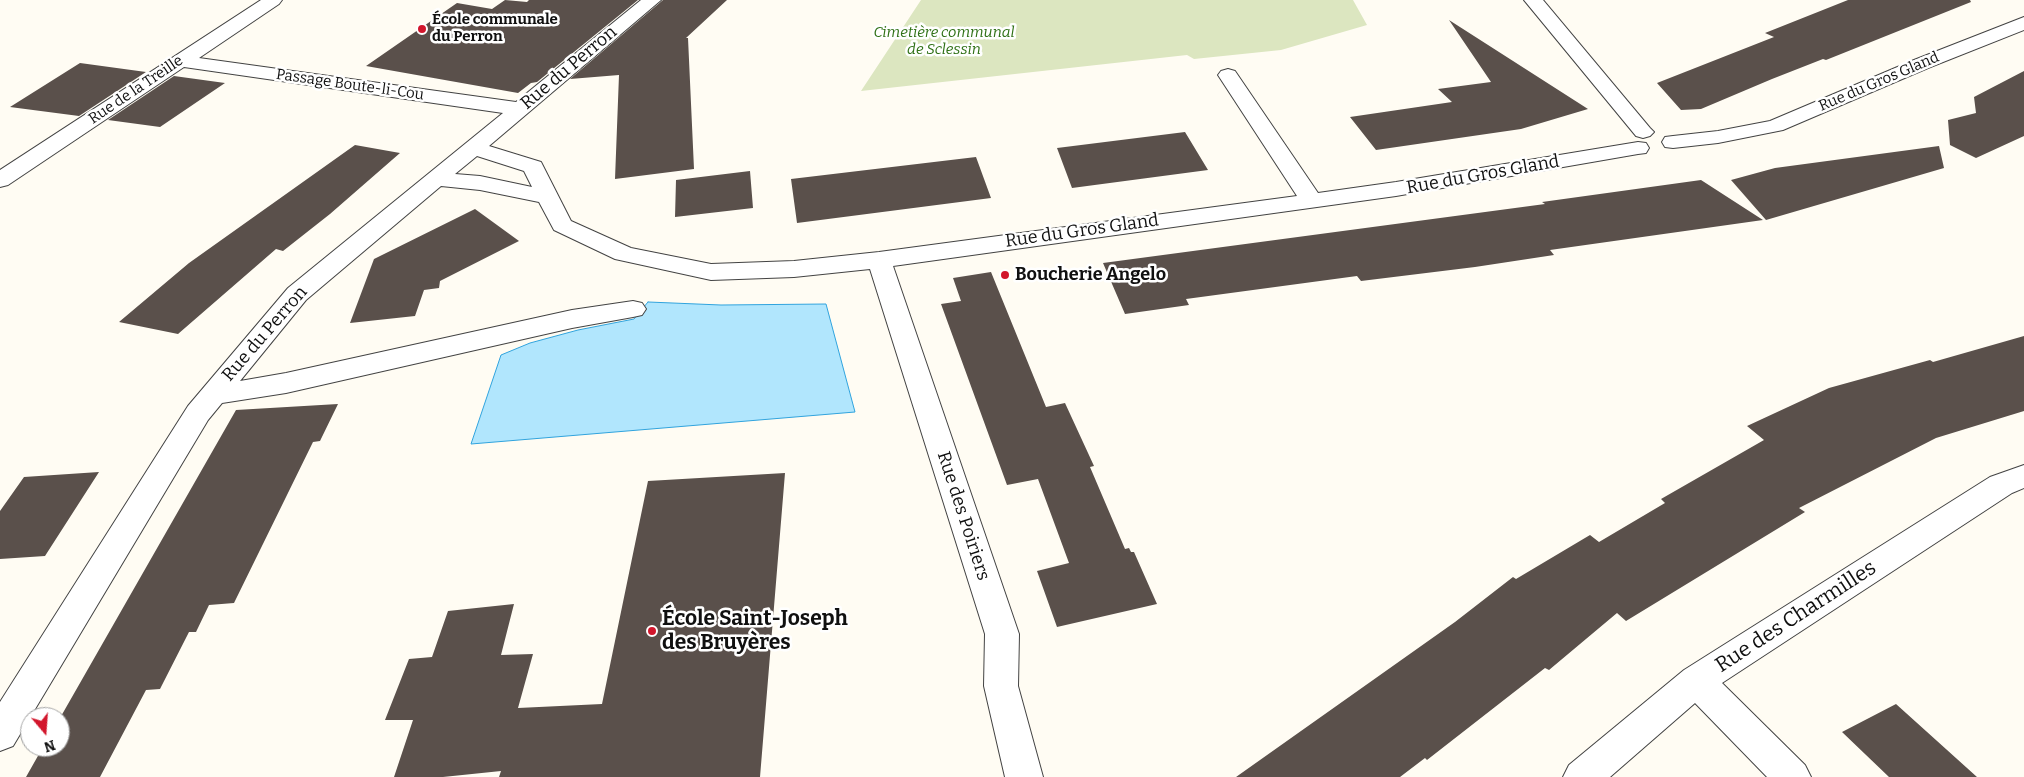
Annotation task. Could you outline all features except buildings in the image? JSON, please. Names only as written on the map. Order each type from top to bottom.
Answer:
[{"type":"street","name":"Rue de la Treille","points":[[0,180],[273,0]]},
{"type":"street","name":"Rue du Perron","points":[[0,734],[15,689],[198,413],[297,294],[652,0]]},
{"type":"street","points":[[1532,0],[1640,140]]},
{"type":"street","name":"Rue du Gros Gland","points":[[472,148],[532,167],[562,225],[624,254],[711,272],[794,269],[879,260],[1396,190],[1661,135],[1673,142],[1718,137],[1776,126],[1921,64],[2024,23]]},
{"type":"street","name":"Passage Boute-li-Cou","points":[[181,61],[520,109]]},
{"type":"street","points":[[1228,75],[1311,200]]},
{"type":"street","points":[[434,179],[480,183],[547,197]]},
{"type":"street","name":"Rue des Poiriers","points":[[879,260],[1002,634],[1001,686],[1024,777]]},
{"type":"street","points":[[212,396],[286,383],[572,319],[633,309]]},
{"type":"street","name":"Rue des Charmilles","points":[[1582,777],[1696,681],[2016,486]]},
{"type":"street","points":[[1696,681],[1792,777]]},
{"type":"green space","name":"Cimetière communal de Sclessin","points":[[921,0],[1353,0],[1367,25],[1281,50],[1194,59],[1187,55],[861,91]]},
{"type":"water","points":[[648,302],[721,305],[826,304],[855,412],[471,444],[501,355],[530,343],[578,330],[634,319]]},
{"type":"place","name":"École communale du Perron","points":[[422,29]]},
{"type":"place","name":"Boucherie Angelo","points":[[1005,275]]},
{"type":"place","name":"École Saint-Joseph des Bruyères","points":[[652,631]]}]
